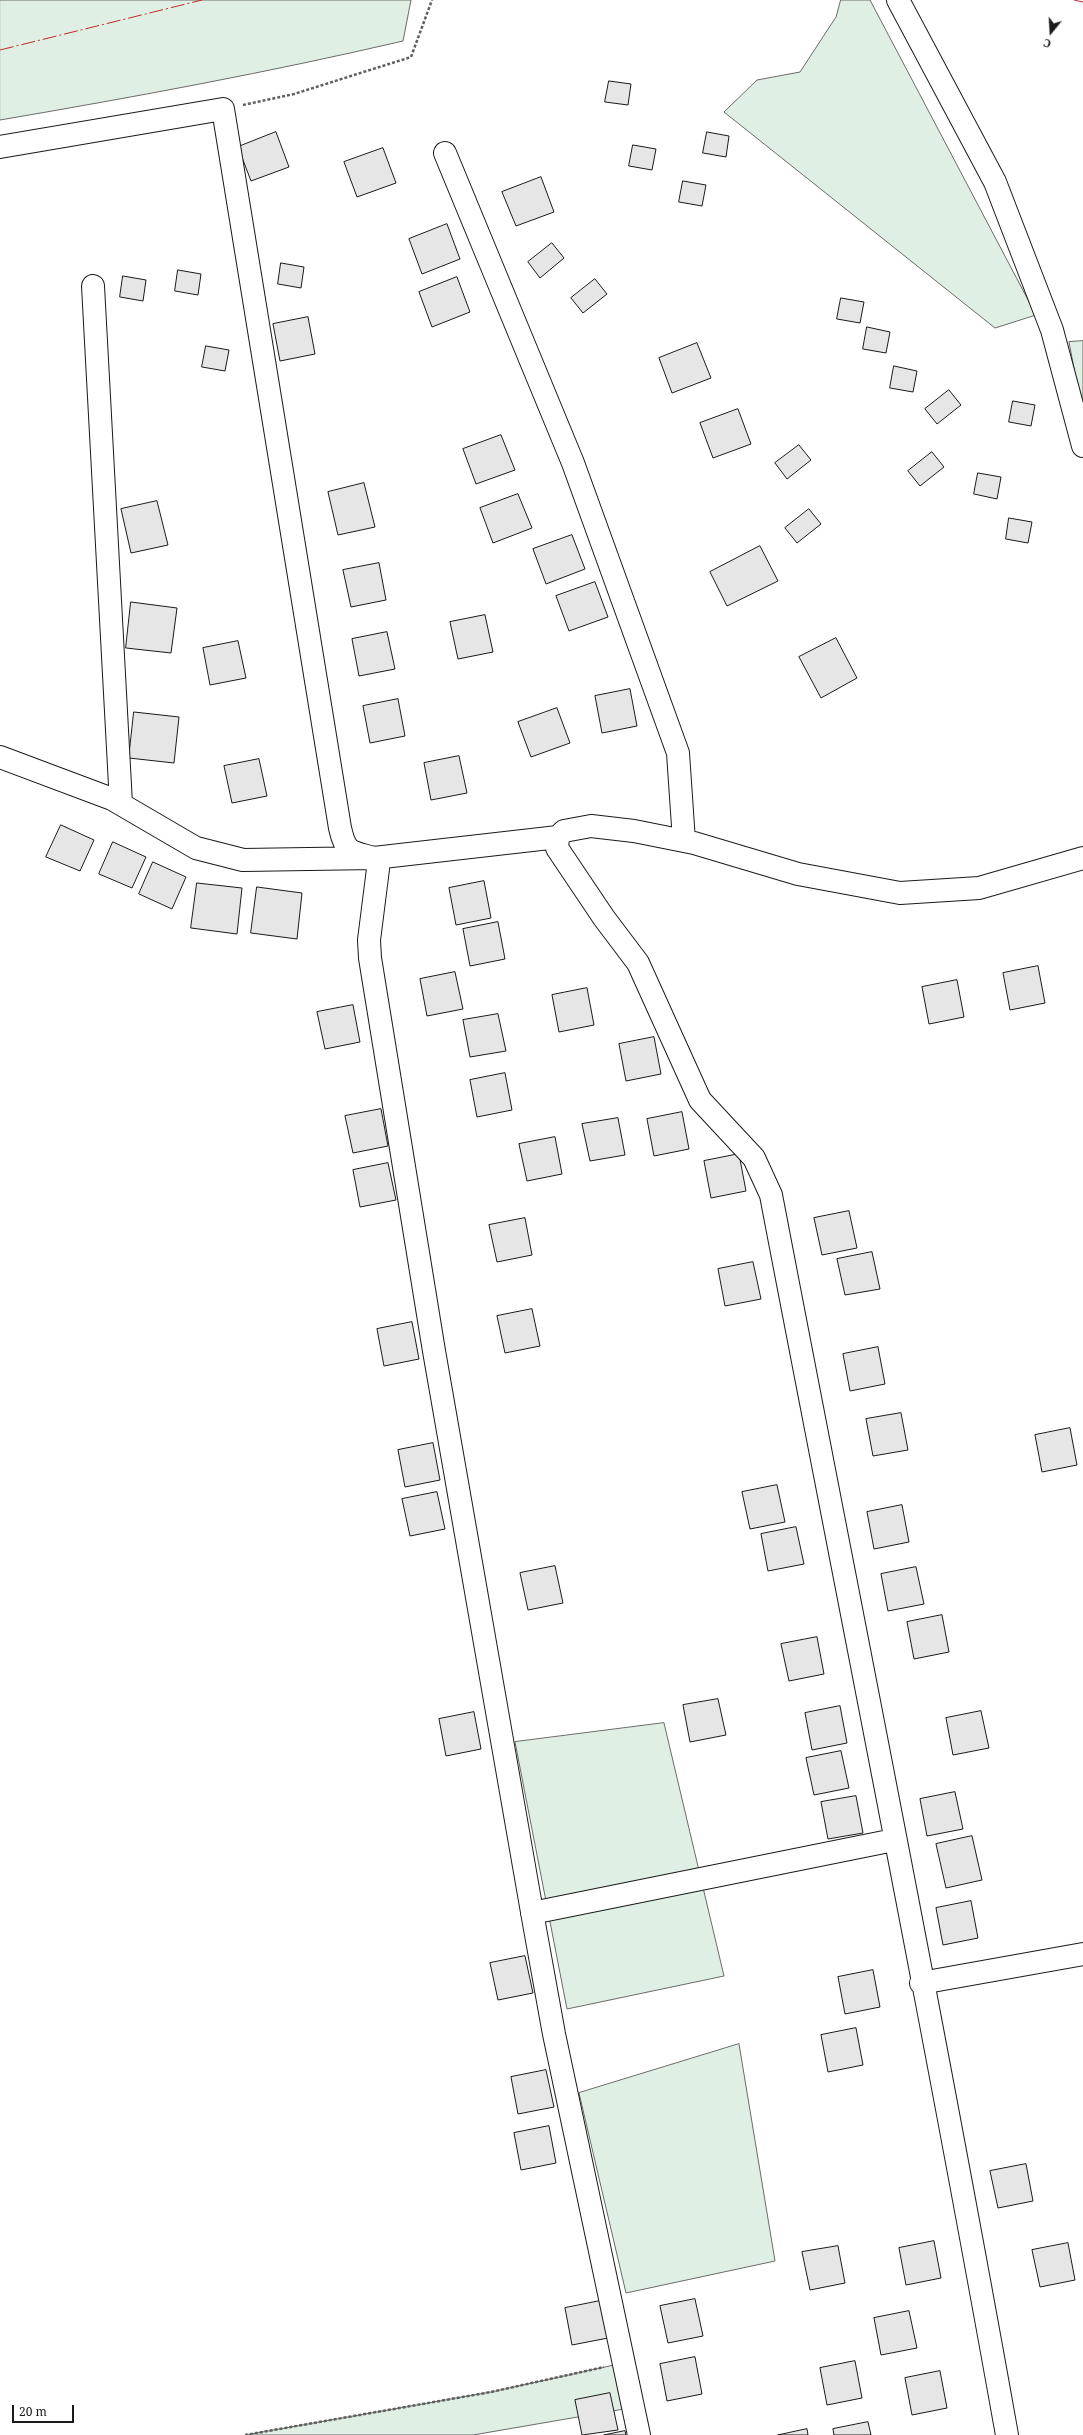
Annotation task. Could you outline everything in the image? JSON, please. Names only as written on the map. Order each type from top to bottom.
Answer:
[{"type":"street","points":[[898,0],[995,182],[1052,330],[1083,446]]},
{"type":"street","points":[[0,147],[223,109],[340,828],[344,845],[348,851],[374,858]]},
{"type":"street","points":[[445,153],[574,463],[678,753],[684,841]]},
{"type":"street","points":[[93,286],[121,804]]},
{"type":"street","points":[[0,757],[112,799],[196,848],[243,860],[374,858],[558,837],[564,831],[591,826],[684,841],[798,874],[900,893],[979,888],[1083,858]]},
{"type":"street","points":[[558,837],[557,848],[604,918],[638,963],[700,1100],[754,1158],[771,1195],[921,1983],[950,2114],[1006,2435]]},
{"type":"street","points":[[374,858],[378,869],[369,940],[370,958],[434,1351],[554,2034],[639,2435]]},
{"type":"street","points":[[532,1913],[894,1840]]},
{"type":"street","points":[[921,1983],[1083,1954]]},
{"type":"path","points":[[223,109],[294,94],[411,57],[432,0]]},
{"type":"path","points":[[245,2435],[491,2392],[608,2366]]},
{"type":"green space","points":[[0,0],[411,0],[403,41],[202,84],[0,120]]},
{"type":"green space","points":[[841,0],[870,0],[1036,315],[995,328],[724,112],[757,80],[800,72],[836,17]]},
{"type":"green space","points":[[1083,341],[1083,416],[1069,342]]},
{"type":"green space","points":[[664,1723],[724,1976],[567,2009],[515,1742]]},
{"type":"green space","points":[[739,2044],[775,2261],[626,2293],[579,2093]]},
{"type":"green space","points":[[616,2365],[624,2409],[473,2435],[245,2435],[491,2392]]},
{"type":"building","points":[[609,81],[631,84],[628,105],[605,102]]},
{"type":"building","points":[[276,132],[289,167],[251,181],[238,147]]},
{"type":"building","points":[[707,132],[729,136],[726,157],[703,153]]},
{"type":"building","points":[[633,145],[656,149],[652,170],[629,166]]},
{"type":"building","points":[[383,148],[396,183],[357,197],[344,162]]},
{"type":"building","points":[[541,177],[554,212],[516,226],[502,192]]},
{"type":"building","points":[[683,181],[706,185],[702,206],[679,202]]},
{"type":"building","points":[[447,224],[460,259],[422,274],[409,239]]},
{"type":"building","points":[[552,243],[564,258],[540,278],[528,262]]},
{"type":"building","points":[[281,263],[304,267],[301,288],[278,284]]},
{"type":"building","points":[[178,270],[201,274],[198,295],[175,291]]},
{"type":"building","points":[[123,276],[146,280],[143,301],[120,297]]},
{"type":"building","points":[[457,277],[470,312],[432,327],[419,292]]},
{"type":"building","points":[[595,279],[607,294],[583,313],[571,298]]},
{"type":"building","points":[[841,298],[864,302],[860,323],[837,319]]},
{"type":"building","points":[[308,317],[315,354],[280,361],[273,324]]},
{"type":"building","points":[[867,327],[890,332],[886,353],[863,349]]},
{"type":"building","points":[[697,343],[711,378],[672,393],[659,358]]},
{"type":"building","points":[[206,346],[229,350],[225,371],[202,367]]},
{"type":"building","points":[[894,366],[917,371],[913,392],[890,388]]},
{"type":"building","points":[[949,390],[961,405],[937,424],[925,409]]},
{"type":"building","points":[[1013,401],[1035,405],[1031,426],[1009,422]]},
{"type":"building","points":[[738,409],[751,444],[713,458],[700,423]]},
{"type":"building","points":[[501,435],[515,470],[476,484],[463,449]]},
{"type":"building","points":[[799,445],[811,460],[787,479],[775,463]]},
{"type":"building","points":[[932,452],[944,467],[920,486],[908,471]]},
{"type":"building","points":[[978,473],[1001,477],[997,499],[974,494]]},
{"type":"building","points":[[364,483],[375,527],[338,535],[328,492]]},
{"type":"building","points":[[518,494],[532,528],[493,543],[480,508]]},
{"type":"building","points":[[157,501],[168,545],[131,553],[121,509]]},
{"type":"building","points":[[809,509],[821,524],[797,543],[785,528]]},
{"type":"building","points":[[1009,518],[1032,522],[1028,543],[1006,539]]},
{"type":"building","points":[[572,535],[585,569],[546,584],[533,549]]},
{"type":"building","points":[[760,546],[778,581],[727,606],[710,572]]},
{"type":"building","points":[[379,563],[386,600],[351,607],[343,570]]},
{"type":"building","points":[[595,582],[608,617],[569,631],[556,596]]},
{"type":"building","points":[[131,602],[177,608],[171,653],[126,648]]},
{"type":"building","points":[[485,615],[493,652],[458,659],[450,622]]},
{"type":"building","points":[[387,632],[395,669],[359,676],[352,639]]},
{"type":"building","points":[[836,638],[857,678],[821,698],[799,657]]},
{"type":"building","points":[[238,641],[246,678],[210,685],[203,648]]},
{"type":"building","points":[[630,689],[637,726],[602,733],[595,696]]},
{"type":"building","points":[[398,699],[405,736],[370,743],[363,706]]},
{"type":"building","points":[[557,708],[570,743],[531,757],[518,722]]},
{"type":"building","points":[[134,712],[179,717],[174,763],[129,758]]},
{"type":"building","points":[[459,756],[467,793],[431,800],[424,763]]},
{"type":"building","points":[[259,759],[267,796],[232,803],[224,766]]},
{"type":"building","points":[[61,825],[94,840],[80,871],[46,857]]},
{"type":"building","points":[[113,842],[146,857],[132,888],[99,874]]},
{"type":"building","points":[[153,862],[186,877],[172,909],[139,894]]},
{"type":"building","points":[[484,881],[491,918],[456,925],[449,888]]},
{"type":"building","points":[[197,883],[242,888],[237,934],[191,928]]},
{"type":"building","points":[[257,887],[302,893],[297,939],[251,933]]},
{"type":"building","points":[[498,922],[505,959],[470,966],[463,929]]},
{"type":"building","points":[[1038,966],[1045,1003],[1010,1010],[1003,973]]},
{"type":"building","points":[[455,972],[463,1009],[427,1016],[420,979]]},
{"type":"building","points":[[957,980],[964,1017],[929,1024],[922,987]]},
{"type":"building","points":[[587,988],[594,1025],[559,1032],[552,995]]},
{"type":"building","points":[[353,1005],[360,1042],[325,1049],[317,1012]]},
{"type":"building","points":[[498,1014],[506,1051],[470,1057],[463,1020]]},
{"type":"building","points":[[654,1037],[661,1074],[626,1081],[619,1044]]},
{"type":"building","points":[[505,1073],[512,1110],[477,1117],[470,1080]]},
{"type":"building","points":[[381,1109],[388,1146],[353,1153],[345,1116]]},
{"type":"building","points":[[682,1112],[689,1149],[654,1156],[647,1119]]},
{"type":"building","points":[[618,1118],[625,1155],[590,1161],[582,1124]]},
{"type":"building","points":[[555,1137],[562,1174],[527,1181],[519,1144]]},
{"type":"building","points":[[739,1154],[746,1191],[711,1198],[704,1161]]},
{"type":"building","points":[[388,1163],[396,1200],[360,1207],[353,1170]]},
{"type":"building","points":[[849,1211],[857,1248],[822,1255],[814,1218]]},
{"type":"building","points":[[525,1218],[532,1255],[497,1262],[489,1225]]},
{"type":"building","points":[[872,1252],[880,1289],[845,1295],[837,1259]]},
{"type":"building","points":[[753,1262],[761,1299],[725,1306],[718,1269]]},
{"type":"building","points":[[532,1309],[540,1346],[505,1353],[497,1316]]},
{"type":"building","points":[[412,1322],[419,1359],[384,1366],[377,1329]]},
{"type":"building","points":[[878,1347],[885,1384],[850,1391],[843,1354]]},
{"type":"building","points":[[901,1413],[908,1450],[873,1456],[866,1419]]},
{"type":"building","points":[[1070,1428],[1077,1465],[1042,1472],[1035,1435]]},
{"type":"building","points":[[433,1443],[440,1480],[405,1487],[398,1450]]},
{"type":"building","points":[[777,1485],[785,1522],[750,1529],[742,1492]]},
{"type":"building","points":[[437,1492],[445,1529],[410,1536],[402,1499]]},
{"type":"building","points":[[902,1505],[909,1542],[874,1549],[867,1512]]},
{"type":"building","points":[[796,1527],[804,1564],[768,1571],[761,1534]]},
{"type":"building","points":[[555,1566],[563,1603],[528,1610],[520,1573]]},
{"type":"building","points":[[916,1567],[924,1604],[888,1611],[881,1574]]},
{"type":"building","points":[[942,1615],[949,1652],[914,1659],[907,1622]]},
{"type":"building","points":[[817,1637],[824,1674],[789,1681],[781,1644]]},
{"type":"building","points":[[718,1699],[726,1735],[690,1742],[683,1705]]},
{"type":"building","points":[[840,1706],[847,1743],[812,1750],[805,1713]]},
{"type":"building","points":[[981,1711],[989,1748],[953,1755],[946,1718]]},
{"type":"building","points":[[474,1712],[481,1749],[446,1756],[439,1719]]},
{"type":"building","points":[[841,1751],[849,1788],[814,1795],[806,1758]]},
{"type":"building","points":[[955,1792],[963,1829],[927,1836],[920,1799]]},
{"type":"building","points":[[856,1796],[863,1833],[828,1839],[821,1802]]},
{"type":"building","points":[[972,1836],[982,1880],[946,1888],[936,1844]]},
{"type":"building","points":[[971,1901],[978,1938],[943,1945],[936,1908]]},
{"type":"building","points":[[525,1956],[533,1993],[498,2000],[490,1963]]},
{"type":"building","points":[[873,1970],[880,2007],[845,2014],[838,1977]]},
{"type":"building","points":[[856,2028],[863,2065],[828,2072],[821,2035]]},
{"type":"building","points":[[546,2070],[554,2107],[518,2114],[511,2077]]},
{"type":"building","points":[[549,2126],[556,2163],[521,2170],[514,2133]]},
{"type":"building","points":[[1026,2164],[1033,2201],[998,2208],[990,2171]]},
{"type":"building","points":[[934,2241],[941,2278],[906,2285],[899,2248]]},
{"type":"building","points":[[1068,2243],[1075,2280],[1040,2287],[1032,2250]]},
{"type":"building","points":[[838,2246],[845,2283],[810,2290],[802,2252]]},
{"type":"building","points":[[695,2299],[703,2336],[668,2343],[660,2306]]},
{"type":"building","points":[[600,2301],[608,2338],[572,2345],[565,2308]]},
{"type":"building","points":[[909,2311],[917,2348],[881,2355],[874,2318]]},
{"type":"building","points":[[695,2357],[702,2394],[667,2401],[660,2364]]},
{"type":"building","points":[[855,2361],[862,2398],[827,2405],[820,2368]]},
{"type":"building","points":[[940,2371],[947,2408],[912,2415],[905,2378]]},
{"type":"building","points":[[610,2393],[618,2430],[582,2435],[575,2400]]},
{"type":"building","points":[[868,2422],[871,2435],[834,2435],[833,2429]]},
{"type":"building","points":[[807,2429],[808,2435],[778,2435]]},
{"type":"building","points":[[625,2431],[626,2435],[604,2435]]},
{"type":"power","points":[[0,50],[202,0]]},
{"type":"power","points":[[1074,0],[1083,2]]}]
